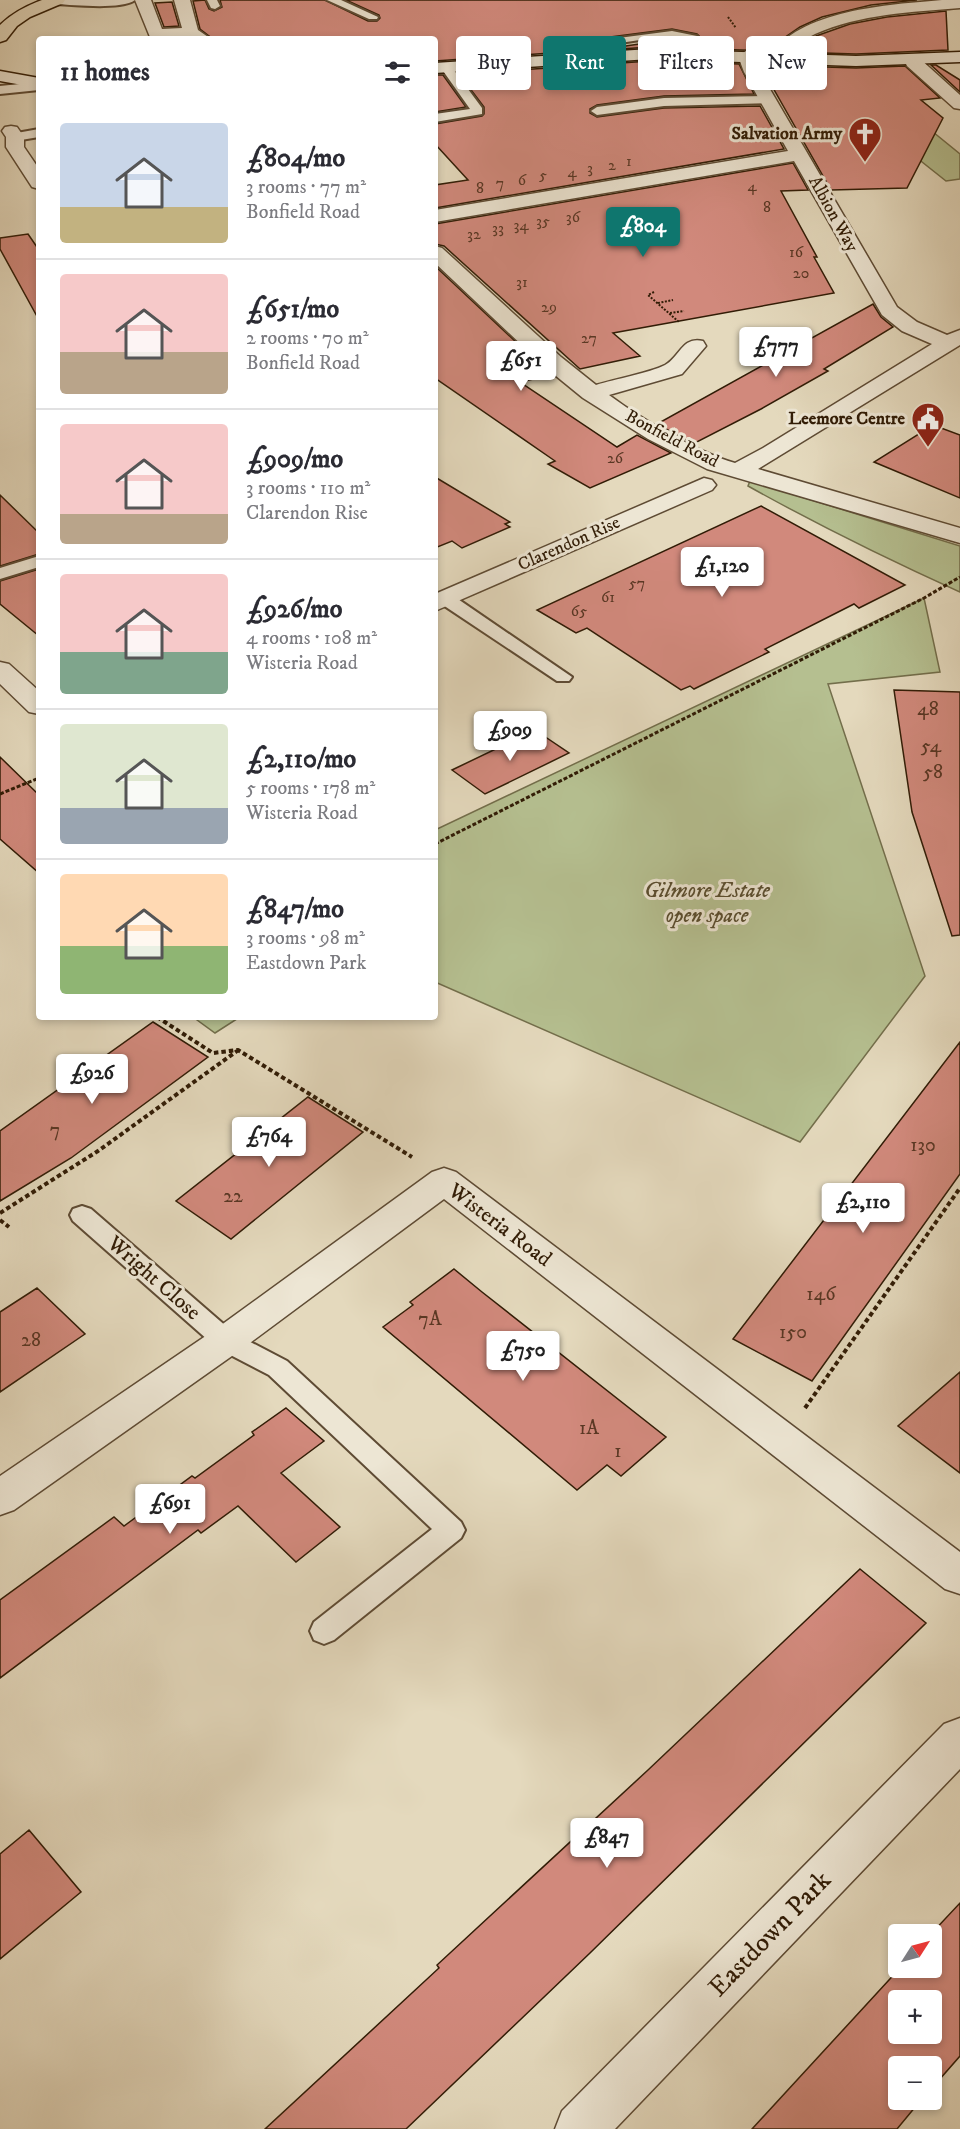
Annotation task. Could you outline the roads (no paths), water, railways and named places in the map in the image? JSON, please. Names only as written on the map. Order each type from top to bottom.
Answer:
[{"type":"highway","points":[[0,37],[12,21],[20,15],[57,0]]},
{"type":"street","points":[[162,1],[139,1],[156,34],[197,36],[182,0]]},
{"type":"street","points":[[802,36],[832,23],[887,11],[960,3]]},
{"type":"street","points":[[734,56],[746,56]]},
{"type":"street","points":[[827,61],[913,62],[960,57]]},
{"type":"street","points":[[441,68],[543,60]]},
{"type":"street","points":[[913,62],[960,104]]},
{"type":"street","points":[[0,76],[36,84]]},
{"type":"street","name":"Albion Way","points":[[763,90],[889,311],[921,333],[954,340]]},
{"type":"street","points":[[10,141],[36,175]]},
{"type":"street","points":[[438,215],[800,154]]},
{"type":"street","name":"Bonfield Road","points":[[438,255],[544,354],[591,393],[656,434],[715,464],[960,536]]},
{"type":"street","points":[[738,471],[954,340]]},
{"type":"street","points":[[591,393],[674,369],[695,346]]},
{"type":"street","name":"Clarendon Rise","points":[[440,601],[704,485]]},
{"type":"street","points":[[0,670],[36,703]]},
{"type":"street","name":"Wisteria Road","points":[[0,1498],[226,1341],[444,1181],[960,1576]]},
{"type":"street","name":"Eastdown Park","points":[[580,2129],[960,1738]]},
{"type":"lane","points":[[57,0],[139,1]]},
{"type":"lane","points":[[332,0],[373,17]]},
{"type":"lane","points":[[657,36],[672,34],[691,36]]},
{"type":"lane","points":[[438,118],[478,111],[441,68]]},
{"type":"lane","points":[[0,90],[36,85]]},
{"type":"lane","points":[[597,111],[664,102],[768,100]]},
{"type":"lane","points":[[10,141],[36,134]]},
{"type":"lane","points":[[0,574],[36,562]]},
{"type":"lane","points":[[440,601],[563,677]]},
{"type":"lane","name":"Wright Close","points":[[82,1215],[226,1341],[278,1368],[451,1530],[324,1631]]},
{"type":"place","name":"Salvation Army","points":[[865,163]]},
{"type":"place","name":"Leemore Centre","points":[[928,448]]},
{"type":"park label","name":"Gilmore Estate open space","points":[[707,902]]}]
